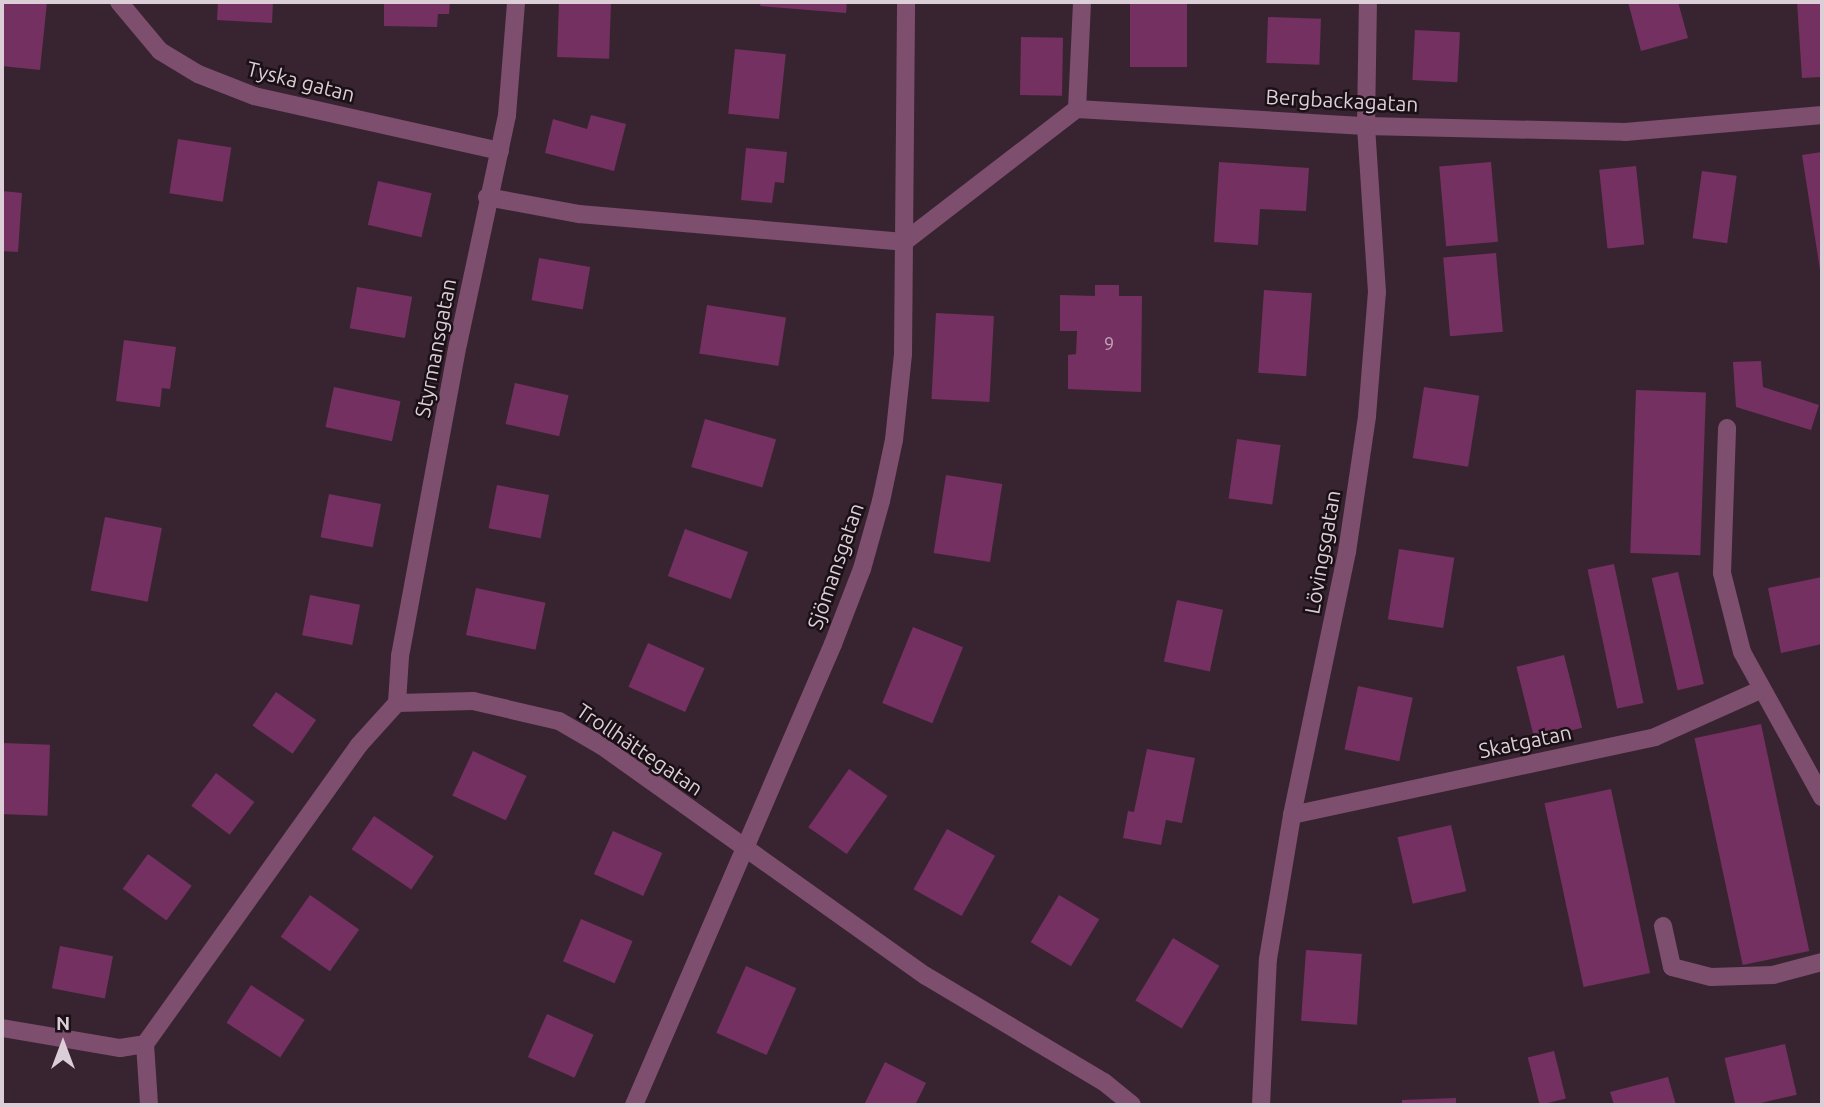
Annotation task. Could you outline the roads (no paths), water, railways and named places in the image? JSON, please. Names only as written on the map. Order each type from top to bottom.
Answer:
[{"type":"street","name":"Tyska gatan","points":[[119,2],[160,51],[198,74],[254,96],[500,151]]},
{"type":"street","name":"Styrmansgatan","points":[[397,704],[400,656],[487,197],[507,115],[516,2]]},
{"type":"street","name":"Sjömansgatan","points":[[634,1105],[862,569],[881,501],[894,440],[903,354],[906,2]]},
{"type":"street","points":[[487,197],[579,214],[904,242],[1077,109],[1082,2]]},
{"type":"street","name":"Lövingsgatan","points":[[1261,1105],[1268,959],[1292,815],[1347,552],[1367,416],[1377,292],[1366,126],[1368,2]]},
{"type":"street","name":"Bergbackagatan","points":[[1077,109],[1366,126],[1625,132],[1822,115]]},
{"type":"street","points":[[1727,428],[1722,573],[1742,652],[1760,690],[1822,797]]},
{"type":"street","name":"Skatgatan","points":[[1292,815],[1655,737],[1760,690]]},
{"type":"street","name":"Trollhättegatan","points":[[397,704],[473,701],[559,722],[602,746],[926,976],[1104,1082],[1132,1105]]},
{"type":"street","points":[[149,1105],[145,1044],[359,745],[397,704]]},
{"type":"street","points":[[1662,926],[1672,967],[1711,977],[1773,975],[1822,962]]},
{"type":"street","points":[[2,1028],[120,1048],[145,1044]]}]
